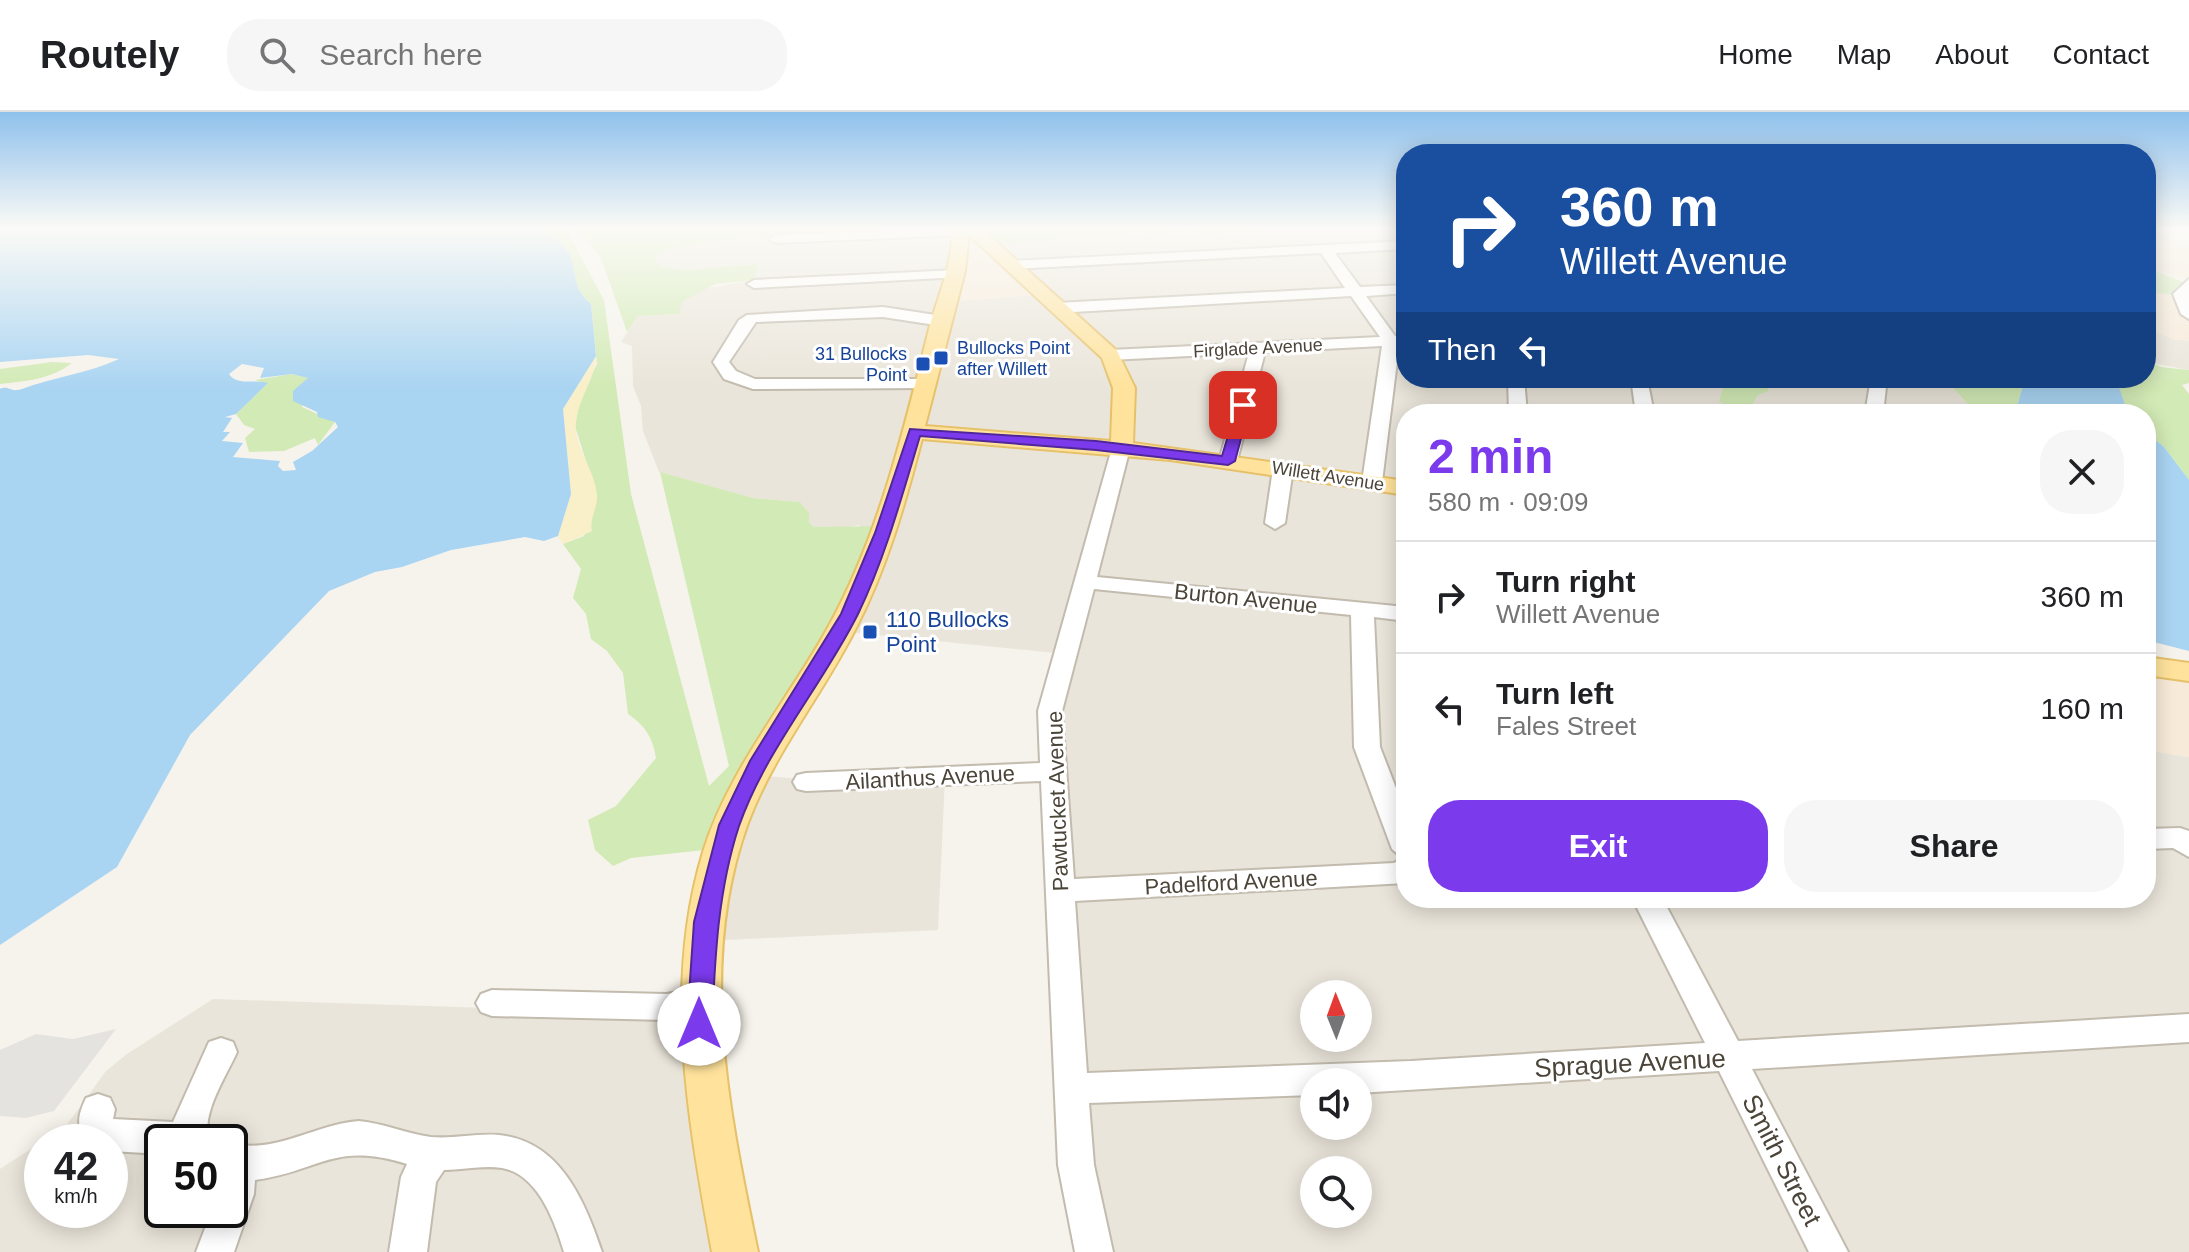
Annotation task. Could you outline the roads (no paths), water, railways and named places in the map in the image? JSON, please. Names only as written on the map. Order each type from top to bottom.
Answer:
[{"type":"main road","points":[[735,1252],[708,1102],[699,1002],[705,922],[729,825],[760,761],[849,614],[882,533],[915,432],[954,282]]},
{"type":"main road","name":"Pawtucket Avenue","points":[[1028,282],[1110,355],[1123,375],[1125,424],[1121,448]]},
{"type":"main road","name":"Willett Avenue","points":[[915,432],[1121,448],[1396,486]]},
{"type":"main road","points":[[2156,667],[2189,672]]},
{"type":"street","points":[[754,284],[790,282]]},
{"type":"street","points":[[1349,282],[1396,339]]},
{"type":"street","points":[[2189,283],[2180,294],[2189,314]]},
{"type":"street","points":[[1056,308],[1396,289]]},
{"type":"street","points":[[925,384],[753,384],[730,375],[721,362],[745,323],[752,318],[883,312],[942,321]]},
{"type":"street","name":"Firglade Avenue","points":[[1110,355],[1396,341]]},
{"type":"street","points":[[1228,461],[1258,348]]},
{"type":"street","points":[[1372,482],[1396,352]]},
{"type":"street","name":"Pawtucket Avenue","points":[[1094,1252],[1076,1165],[1050,711],[1121,448]]},
{"type":"street","points":[[1275,523],[1283,469]]},
{"type":"street","name":"Burton Avenue","points":[[1087,582],[1396,613]]},
{"type":"street","points":[[1362,610],[1367,747],[1396,836]]},
{"type":"street","name":"Ailanthus Avenue","points":[[806,782],[1054,771]]},
{"type":"street","points":[[2156,840],[2184,842]]},
{"type":"street","name":"Padelford Avenue","points":[[1061,891],[1396,864]]},
{"type":"street","name":"Smith Street","points":[[1652,908],[1829,1252]]},
{"type":"street","points":[[492,1003],[666,1007],[699,1002]]},
{"type":"street","name":"Sprague Avenue","points":[[1071,1089],[1411,1076],[2189,1028]]},
{"type":"street","points":[[192,1124],[194,1110],[221,1052]]},
{"type":"street","points":[[98,1109],[95,1125],[104,1135],[144,1137]]},
{"type":"street","points":[[248,1162],[268,1161],[348,1138],[380,1137],[434,1154],[504,1152],[530,1161],[549,1178],[583,1252]]},
{"type":"street","points":[[408,1252],[419,1177],[434,1154]]},
{"type":"street","points":[[215,1252],[224,1228]]},
{"type":"water","points":[[0,282],[576,282],[591,304],[596,356],[563,409],[571,494],[558,536],[544,541],[525,537],[451,550],[402,567],[375,572],[329,591],[190,735],[117,867],[0,945],[0,389],[22,389],[119,359],[88,355],[0,362]],"holes":[[[242,364],[264,368],[260,378],[292,374],[308,378],[293,391],[293,401],[317,412],[318,417],[335,422],[338,427],[312,451],[293,462],[296,470],[283,471],[278,466],[280,461],[233,457],[243,443],[222,441],[230,432],[223,432],[232,418],[225,417],[236,414],[268,383],[236,380],[229,374]]]},
{"type":"water","points":[[2022,388],[2119,388],[2125,404],[2018,404]]},
{"type":"water","points":[[2156,440],[2189,480],[2189,651],[2156,643]]},
{"type":"place","name":"Bullocks Point after Willett","points":[[941,358]]},
{"type":"place","name":"31 Bullocks Point","points":[[923,364]]},
{"type":"place","name":"110 Bullocks Point","points":[[870,632]]}]
